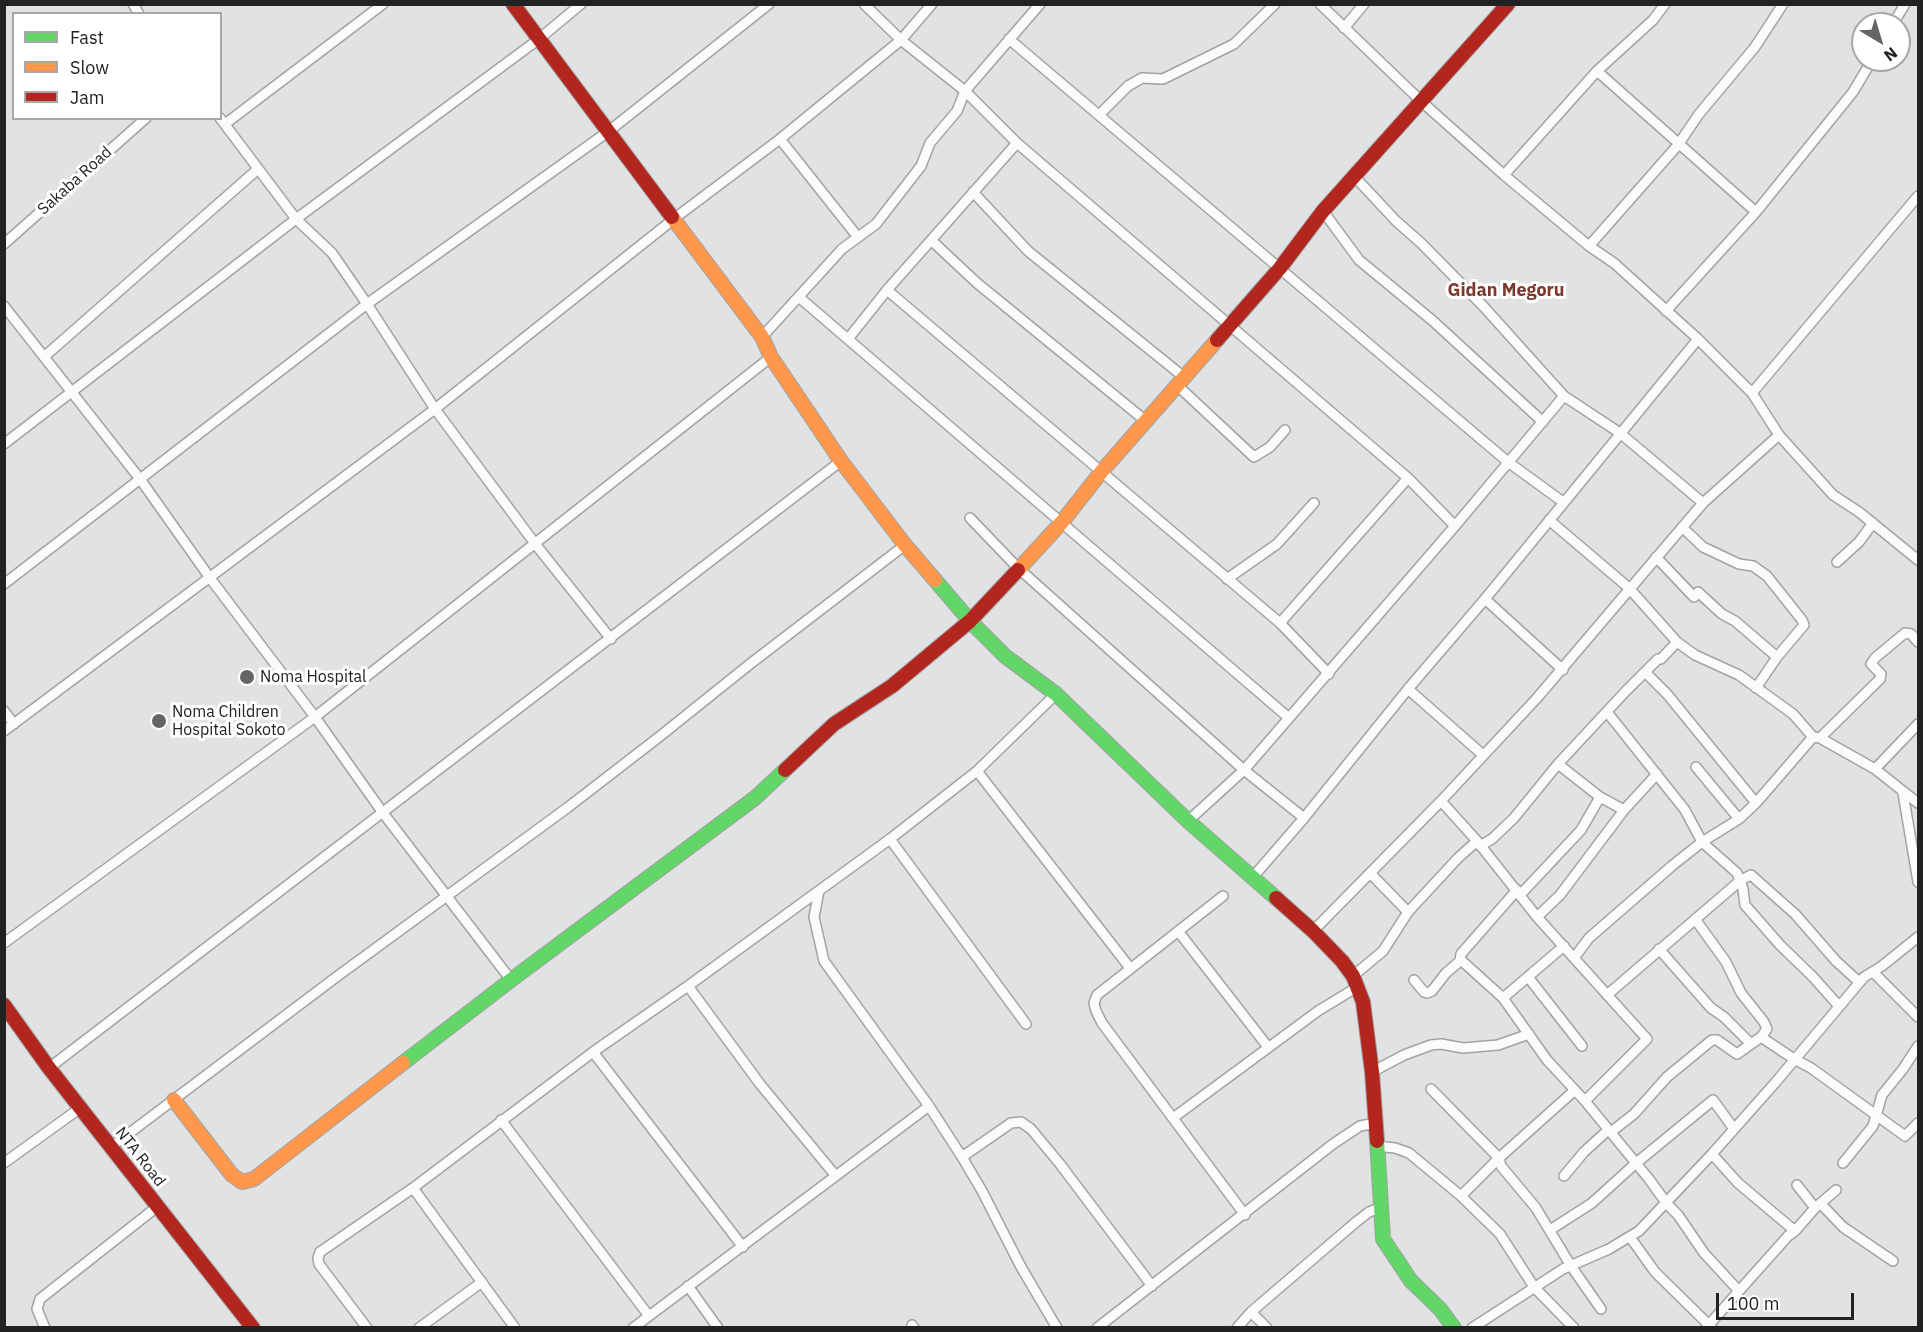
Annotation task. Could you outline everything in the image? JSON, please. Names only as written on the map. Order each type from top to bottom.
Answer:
[{"type":"street","points":[[383,4],[223,121],[296,219],[332,253],[435,409],[536,544],[611,639]]},
{"type":"street","points":[[513,4],[762,337],[771,357],[842,461],[905,545],[970,621],[1005,656],[1056,694],[1188,821],[1313,931],[1342,961],[1356,981],[1363,1002],[1372,1072],[1383,1239],[1411,1281],[1440,1309],[1454,1328]]},
{"type":"street","points":[[4,444],[296,219],[539,39],[580,4]]},
{"type":"street","points":[[4,584],[367,304],[609,131],[769,4]]},
{"type":"street","points":[[864,4],[901,40],[965,91],[1017,142],[1408,478],[1455,526]]},
{"type":"street","points":[[4,731],[435,409],[675,218],[780,139],[901,40],[932,4]]},
{"type":"street","points":[[762,337],[800,298],[842,249],[876,224],[921,166],[930,143],[957,111],[965,91],[1040,4]]},
{"type":"street","points":[[1099,115],[1128,86],[1142,78],[1163,79],[1234,44],[1275,4]]},
{"type":"street","points":[[1320,4],[1422,102],[1504,175],[1589,246],[1614,263],[1698,339],[1752,393],[1779,435],[1833,495],[1873,523],[1918,560]]},
{"type":"street","points":[[1344,28],[1364,4]]},
{"type":"street","points":[[174,1101],[232,1175],[242,1182],[254,1179],[511,980],[755,798],[834,724],[892,686],[970,621],[1017,567],[1062,522],[1102,471],[1280,268],[1323,211],[1508,4]]},
{"type":"street","points":[[1504,175],[1597,71],[1653,20],[1665,4]]},
{"type":"street","points":[[1589,246],[1678,145],[1699,114],[1755,47],[1784,4]]},
{"type":"street","points":[[1009,39],[1508,462],[1563,502]]},
{"type":"street","points":[[1597,71],[1756,212]]},
{"type":"street","points":[[1666,311],[1756,212],[1853,93],[1865,72]]},
{"type":"street","name":"Sakaba Road","points":[[4,244],[144,120]]},
{"type":"street","points":[[780,139],[857,236]]},
{"type":"street","points":[[848,339],[887,290],[1017,142]]},
{"type":"street","points":[[45,356],[258,169]]},
{"type":"street","points":[[1354,176],[1396,221],[1484,307],[1564,396],[1620,433],[1703,503]]},
{"type":"street","points":[[973,192],[1028,251],[1182,382],[1254,457],[1270,447],[1285,430]]},
{"type":"street","points":[[1752,393],[1918,196]]},
{"type":"street","points":[[1323,211],[1359,260],[1433,321],[1543,422]]},
{"type":"street","points":[[931,240],[977,283],[1147,422]]},
{"type":"street","points":[[887,290],[1280,622],[1329,674]]},
{"type":"street","points":[[800,298],[1289,718]]},
{"type":"street","points":[[4,306],[140,479],[383,813],[511,980]]},
{"type":"street","points":[[1253,877],[1698,339]]},
{"type":"street","points":[[4,943],[315,717],[771,357]]},
{"type":"street","points":[[1188,821],[1244,770],[1329,674],[1564,396]]},
{"type":"street","points":[[1313,931],[1441,801],[1563,670],[1629,588],[1703,503],[1779,435]]},
{"type":"street","points":[[49,1068],[842,461]]},
{"type":"street","points":[[1280,622],[1408,478]]},
{"type":"street","points":[[1227,579],[1277,544],[1314,503]]},
{"type":"street","points":[[970,518],[1017,567],[1244,770],[1304,818]]},
{"type":"street","points":[[1548,520],[1629,588],[1677,642],[1695,655],[1739,675],[1793,714],[1816,738],[1875,769],[1918,804]]},
{"type":"street","points":[[1837,562],[1859,542],[1873,523]]},
{"type":"street","points":[[1682,527],[1703,547],[1739,564],[1753,566],[1767,576],[1788,600],[1804,624],[1756,688]]},
{"type":"street","points":[[111,1147],[640,751],[905,545]]},
{"type":"street","points":[[1656,557],[1694,597],[1698,592],[1777,657]]},
{"type":"street","points":[[1485,599],[1563,670]]},
{"type":"street","points":[[1574,958],[1589,938],[1673,865],[1702,842],[1739,819],[1756,803],[1816,738],[1880,679],[1881,674],[1871,664],[1875,658],[1905,633],[1911,634],[1918,642]]},
{"type":"street","points":[[1173,1118],[1356,981],[1388,946],[1408,912],[1458,858],[1479,843],[1492,839],[1514,818],[1558,764],[1645,672],[1677,642]]},
{"type":"street","points":[[1645,672],[1667,694],[1756,803]]},
{"type":"street","points":[[1408,689],[1483,755]]},
{"type":"street","points":[[367,1328],[319,1264],[320,1252],[412,1188],[593,1052],[688,986],[890,838],[977,771],[1056,694]]},
{"type":"street","points":[[4,711],[14,724]]},
{"type":"street","points":[[1607,712],[1685,810],[1702,842],[1737,873],[1741,880],[1745,905],[1838,1005]]},
{"type":"street","points":[[1875,769],[1918,724]]},
{"type":"street","points":[[1558,764],[1600,797],[1624,810]]},
{"type":"street","points":[[1696,767],[1739,819]]},
{"type":"street","points":[[977,771],[1130,968]]},
{"type":"street","points":[[1538,917],[1570,884],[1624,810],[1657,774]]},
{"type":"street","points":[[1903,793],[1918,882]]},
{"type":"street","points":[[1414,980],[1425,992],[1429,993],[1461,960],[1461,954],[1581,830],[1600,797]]},
{"type":"street","points":[[1441,801],[1479,843],[1538,917],[1647,1039],[1585,1101]]},
{"type":"street","points":[[890,838],[1026,1024]]},
{"type":"street","points":[[1371,873],[1408,912]]},
{"type":"street","points":[[1607,995],[1741,880],[1751,875],[1795,914],[1836,962],[1859,982]]},
{"type":"street","points":[[819,891],[814,917],[824,961],[962,1157],[1021,1267],[1057,1328]]},
{"type":"street","points":[[1223,896],[1097,995],[1094,1002],[1102,1023],[1245,1215]]},
{"type":"street","points":[[1564,1176],[1584,1152],[1639,1109],[1667,1077],[1712,1040],[1717,1040],[1737,1054],[1767,1029],[1741,993],[1726,962],[1695,919]]},
{"type":"street","points":[[1178,931],[1268,1047]]},
{"type":"street","points":[[1472,1328],[1534,1287],[1630,1237],[1667,1204],[1712,1154],[1859,982],[1918,937]]},
{"type":"street","points":[[1503,998],[1564,946]]},
{"type":"street","points":[[1659,949],[1711,1008],[1724,1017],[1750,1043]]},
{"type":"street","points":[[1461,960],[1503,998],[1547,1060],[1610,1131],[1678,1215],[1704,1253],[1738,1290]]},
{"type":"street","points":[[1873,972],[1918,1017]]},
{"type":"street","points":[[1528,977],[1582,1046]]},
{"type":"street","points":[[688,986],[760,1083],[835,1175]]},
{"type":"street","name":"NTA Road","points":[[4,1005],[49,1068],[253,1328]]},
{"type":"street","name":"NTA Road","points":[[4,1019],[243,1328]]},
{"type":"street","points":[[1372,1072],[1404,1055],[1431,1045],[1463,1047],[1498,1045],[1529,1034]]},
{"type":"street","points":[[1761,1036],[1811,1068],[1905,1136],[1918,1123]]},
{"type":"street","points":[[1843,1163],[1873,1126],[1882,1095],[1903,1070],[1918,1046]]},
{"type":"street","points":[[593,1052],[742,1247]]},
{"type":"street","points":[[1431,1089],[1499,1158],[1501,1166],[1536,1208],[1571,1266],[1601,1309]]},
{"type":"street","points":[[1461,1196],[1499,1158],[1575,1090]]},
{"type":"street","points":[[1550,1230],[1592,1203],[1635,1164],[1713,1100],[1734,1129]]},
{"type":"street","points":[[633,1328],[928,1106]]},
{"type":"street","points":[[4,1163],[76,1111]]},
{"type":"street","points":[[501,1120],[649,1316]]},
{"type":"street","points":[[962,1157],[1011,1124],[1021,1122],[1031,1129],[1060,1164],[1152,1286]]},
{"type":"street","points":[[1097,1328],[1245,1215],[1333,1144],[1360,1126],[1376,1123]]},
{"type":"street","points":[[1376,1146],[1395,1148],[1409,1153],[1461,1196],[1500,1234],[1534,1287],[1574,1328]]},
{"type":"street","points":[[1712,1154],[1738,1183],[1795,1232]]},
{"type":"street","points":[[1797,1185],[1843,1227],[1893,1261]]},
{"type":"street","points":[[412,1188],[515,1328]]},
{"type":"street","points":[[1630,1237],[1655,1272],[1709,1326],[1738,1290],[1788,1236],[1795,1232],[1836,1190]]},
{"type":"street","points":[[1237,1328],[1251,1312],[1356,1221],[1380,1208]]},
{"type":"street","points":[[45,1328],[37,1309],[40,1299],[153,1210]]},
{"type":"street","points":[[419,1328],[482,1282]]},
{"type":"street","points":[[688,1286],[718,1328]]},
{"type":"street","points":[[1251,1312],[1267,1328]]},
{"type":"traffic: fast","points":[[935,580],[970,621],[1005,656],[1056,694],[1188,821],[1276,898]]},
{"type":"traffic: fast","points":[[403,1063],[755,798],[785,770]]},
{"type":"traffic: fast","points":[[1377,1141],[1383,1239],[1411,1281],[1440,1309],[1454,1328]]},
{"type":"traffic: slow","points":[[672,217],[762,337],[771,357],[841,461],[905,545],[935,580]]},
{"type":"traffic: slow","points":[[1018,570],[1062,522],[1102,471],[1217,340]]},
{"type":"traffic: slow","points":[[174,1100],[232,1175],[242,1182],[254,1179],[403,1063]]},
{"type":"traffic: jam","points":[[513,4],[672,217]]},
{"type":"traffic: jam","points":[[1217,340],[1280,268],[1323,211],[1508,4]]},
{"type":"traffic: jam","points":[[785,770],[834,724],[892,686],[970,621],[1018,570]]},
{"type":"traffic: jam","points":[[1276,898],[1313,931],[1353,976],[1363,1002],[1372,1072],[1377,1141]]},
{"type":"traffic: jam","points":[[4,1005],[49,1068],[253,1328]]},
{"type":"place","name":"Noma Hospital","points":[[247,677]]},
{"type":"place","name":"Noma Children Hospital Sokoto","points":[[159,721]]},
{"type":"district","name":"Gidan Megoru","points":[[1506,291]]}]
